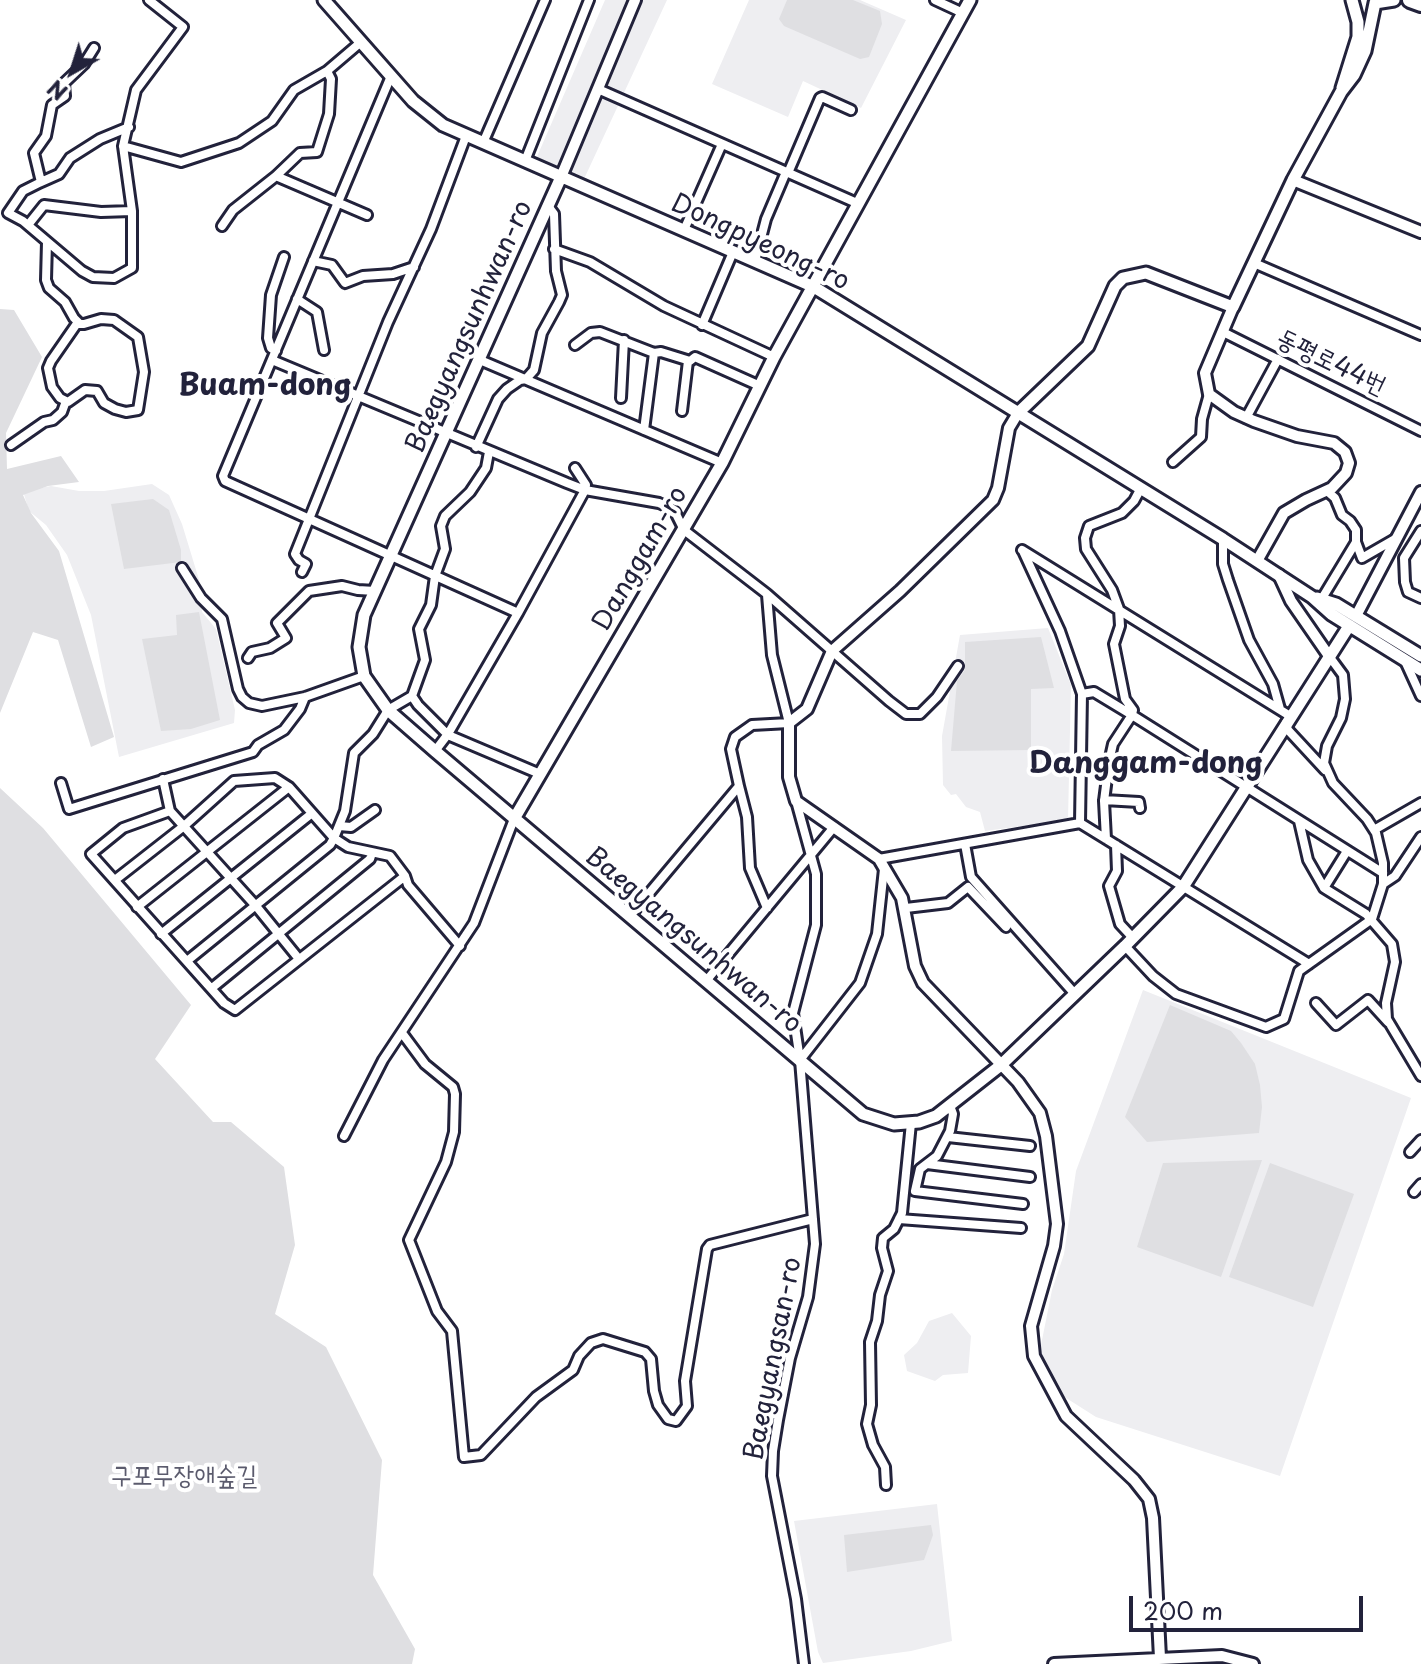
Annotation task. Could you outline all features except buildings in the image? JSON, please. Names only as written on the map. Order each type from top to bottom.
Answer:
[{"type":"highway","points":[[1410,0],[1421,5]]},
{"type":"main road","name":"Dongpyeong-ro","points":[[324,0],[391,76],[443,125],[814,287],[1317,598],[1421,670]]},
{"type":"main road","name":"Danggam-ro","points":[[514,819],[722,463],[774,357],[970,0]]},
{"type":"main road","points":[[1341,92],[1358,37],[1358,22],[1352,0]]},
{"type":"main road","points":[[1018,413],[1088,346],[1115,286],[1123,278],[1146,273],[1233,307],[1293,180],[1341,92],[1354,75],[1365,51],[1375,3],[1397,0],[1421,5]]},
{"type":"main road","name":"Baegyangsunhwan-ro","points":[[561,177],[364,615],[360,634],[364,676],[388,710],[863,1114],[887,1123],[911,1123]]},
{"type":"main road","name":"Dongpyeong-ro","points":[[1352,621],[1421,656]]},
{"type":"main road","points":[[911,1123],[936,1116],[1001,1065],[1183,887],[1246,788],[1285,716],[1352,621]]},
{"type":"street","points":[[129,127],[100,139],[70,158],[59,174],[23,191],[8,213],[28,225],[93,277],[114,278],[132,268],[132,211],[123,146],[129,127],[136,90],[183,27],[149,0]]},
{"type":"street","points":[[483,143],[545,0]]},
{"type":"street","points":[[525,161],[589,0]]},
{"type":"street","points":[[561,177],[635,0]]},
{"type":"street","points":[[935,0],[963,13]]},
{"type":"street","points":[[123,146],[181,162],[247,139],[277,115],[294,90],[327,71],[361,42]]},
{"type":"street","points":[[41,182],[34,153],[46,136],[52,105],[65,96],[64,83],[84,64],[94,48]]},
{"type":"street","points":[[222,226],[233,210],[300,153],[317,152],[329,114],[331,79],[327,71]]},
{"type":"street","points":[[391,76],[223,476],[225,481],[518,613]]},
{"type":"street","points":[[598,89],[859,204]]},
{"type":"street","points":[[755,261],[766,219],[820,98],[851,110]]},
{"type":"street","points":[[302,572],[306,564],[295,554],[388,322],[431,229],[466,136]]},
{"type":"street","points":[[684,230],[722,144]]},
{"type":"street","points":[[276,176],[367,215]]},
{"type":"street","points":[[1293,180],[1421,232]]},
{"type":"street","points":[[28,225],[44,205],[101,212],[132,211]]},
{"type":"street","points":[[476,447],[498,399],[507,389],[526,379],[537,365],[542,333],[562,295],[556,271],[554,214],[548,206]]},
{"type":"street","points":[[47,242],[46,280],[49,288],[65,302],[78,322],[84,324],[108,319],[138,337],[144,372],[138,410],[126,412],[104,403],[97,391],[85,390],[66,401],[52,387],[48,368],[54,354],[78,322]]},
{"type":"street","points":[[554,249],[590,262],[630,288],[774,357]]},
{"type":"street","points":[[702,325],[733,252]]},
{"type":"street","points":[[284,257],[271,295],[268,338],[274,356],[476,447],[585,490],[665,505],[675,512],[684,530],[767,594],[889,701],[912,715],[920,714],[932,702],[958,666]]},
{"type":"street","points":[[313,261],[332,265],[345,283],[363,276],[393,274],[414,267]]},
{"type":"street","points":[[1254,263],[1421,335]]},
{"type":"street","points":[[297,299],[317,312],[324,350]]},
{"type":"street","points":[[1173,462],[1201,437],[1209,394],[1205,373],[1233,307]]},
{"type":"street","points":[[575,345],[591,333],[600,332],[654,353],[661,352],[688,361],[695,357],[760,386]]},
{"type":"street","name":"동평로44번","points":[[1223,332],[1421,431]]},
{"type":"street","points":[[621,398],[624,340]]},
{"type":"street","points":[[644,430],[654,353]]},
{"type":"street","points":[[1246,418],[1278,359]]},
{"type":"street","points":[[480,360],[722,463]]},
{"type":"street","points":[[682,411],[688,361]]},
{"type":"street","points":[[1209,394],[1246,418],[1297,436],[1342,447],[1348,456],[1347,470],[1327,491],[1284,513],[1257,561]]},
{"type":"street","points":[[11,445],[44,422],[53,420],[62,412],[66,401]]},
{"type":"street","points":[[767,908],[750,868],[747,817],[731,749],[735,737],[752,725],[789,723],[807,709],[832,651],[900,591],[993,500],[1009,428],[1018,413]]},
{"type":"street","points":[[412,696],[425,660],[419,629],[431,605],[435,576],[445,549],[441,526],[445,516],[478,481],[486,468],[489,452]]},
{"type":"street","points":[[435,751],[448,735],[585,490],[586,485],[575,468]]},
{"type":"street","points":[[1106,839],[1104,800],[1113,744],[1133,710],[1125,699],[1114,644],[1120,626],[1119,611],[1112,590],[1086,549],[1085,538],[1089,526],[1122,513],[1141,488]]},
{"type":"street","points":[[1327,491],[1356,530],[1356,542],[1362,558],[1395,539]]},
{"type":"street","points":[[1352,621],[1421,492]]},
{"type":"street","points":[[1421,531],[1404,558],[1408,592],[1421,598]]},
{"type":"street","points":[[1116,845],[1117,871],[1109,886],[1120,924],[1153,976],[1176,994],[1266,1027],[1284,1019],[1299,971],[1372,919],[1383,884],[1380,848],[1374,830],[1333,783],[1326,770],[1288,730],[1273,684],[1249,640],[1228,580],[1222,558],[1223,539]]},
{"type":"street","points":[[1317,598],[1356,542]]},
{"type":"street","points":[[1080,823],[1082,694],[1060,631],[1022,550],[1285,716]]},
{"type":"street","points":[[182,568],[201,598],[222,619],[238,689],[249,703],[262,706],[305,697],[364,676]]},
{"type":"street","points":[[1279,575],[1291,601],[1343,675],[1345,699],[1341,718],[1327,746],[1326,770]]},
{"type":"street","points":[[248,658],[252,652],[270,648],[286,638],[277,623],[309,591],[342,586],[375,591]]},
{"type":"street","points":[[767,594],[772,655],[789,723],[789,777],[796,801],[882,863],[897,886],[906,908],[915,966],[923,983],[1025,1090],[1040,1113],[1057,1210],[1054,1246],[1031,1326],[1034,1356],[1066,1416],[1134,1480],[1149,1499],[1153,1518],[1160,1658]]},
{"type":"street","points":[[1405,661],[1421,696]]},
{"type":"street","points":[[1082,694],[1094,692],[1383,873]]},
{"type":"street","points":[[187,961],[330,845],[345,811],[354,753],[373,734],[388,710],[402,699],[412,696]]},
{"type":"street","points":[[412,696],[448,735],[540,774]]},
{"type":"street","points":[[61,783],[69,809],[253,752],[258,745],[276,736],[300,709],[305,697]]},
{"type":"street","points":[[229,760],[234,781]]},
{"type":"street","points":[[115,880],[184,826],[234,781],[270,777],[289,787],[334,838],[348,847],[390,856],[408,885],[460,946]]},
{"type":"street","points":[[163,779],[170,811],[256,906],[299,959]]},
{"type":"street","points":[[630,916],[739,786]]},
{"type":"street","points":[[137,907],[289,787]]},
{"type":"street","points":[[1104,800],[1139,802],[1140,808]]},
{"type":"street","name":"Baegyangsan-ro","points":[[796,801],[816,874],[816,925],[795,999],[793,1022],[800,1060],[815,1244],[811,1280],[787,1373],[773,1451],[772,1476],[796,1599],[804,1664]]},
{"type":"street","points":[[1374,830],[1421,803]]},
{"type":"street","points":[[339,826],[351,827],[375,810]]},
{"type":"street","points":[[170,811],[123,828],[91,854],[224,1003],[235,1010],[405,876]]},
{"type":"street","points":[[161,934],[311,814]]},
{"type":"street","name":"Danggam-ro","points":[[344,1136],[383,1060],[474,923],[514,819]]},
{"type":"street","points":[[1299,821],[1308,860],[1324,888],[1372,919],[1392,944],[1395,956],[1386,1003],[1387,1019],[1421,1076]]},
{"type":"street","points":[[882,863],[1080,823],[1309,964]]},
{"type":"street","points":[[706,981],[834,827]]},
{"type":"street","points":[[1383,884],[1395,876],[1421,837]]},
{"type":"street","points":[[965,844],[971,877],[1074,993]]},
{"type":"street","points":[[1324,888],[1347,851]]},
{"type":"street","points":[[212,988],[370,859],[372,853]]},
{"type":"street","points":[[800,1060],[860,983],[877,934],[882,863]]},
{"type":"street","points":[[906,908],[948,903],[968,887],[1006,927]]},
{"type":"street","points":[[1316,1003],[1336,1025],[1368,1000],[1391,1026]]},
{"type":"street","points":[[402,1033],[425,1064],[453,1087],[455,1094],[454,1132],[446,1162],[409,1240],[437,1311],[452,1331],[464,1457],[481,1455],[536,1397],[573,1370],[579,1356],[591,1343],[603,1339],[645,1352],[651,1359],[658,1405],[668,1419],[676,1421],[687,1406],[685,1381],[707,1249],[710,1245],[813,1219]]},
{"type":"street","points":[[950,1106],[953,1114],[948,1137],[937,1156],[917,1174],[915,1191],[1023,1204]]},
{"type":"street","points":[[886,1485],[885,1467],[873,1445],[867,1424],[871,1405],[870,1342],[888,1271],[883,1238],[894,1229],[902,1213],[911,1123]]},
{"type":"street","points":[[948,1137],[1030,1146]]},
{"type":"street","points":[[1410,1152],[1421,1140]]},
{"type":"street","points":[[927,1164],[1030,1177]]},
{"type":"street","points":[[1414,1192],[1421,1184]]},
{"type":"street","points":[[899,1219],[1021,1228]]},
{"type":"street","points":[[1054,1664],[1229,1656],[1253,1664]]},
{"type":"shaded area","points":[[605,0],[667,0],[584,179],[536,159]]},
{"type":"shaded area","points":[[749,0],[860,0],[906,20],[861,108],[803,81],[788,117],[712,84]]},
{"type":"shaded area","points":[[152,484],[169,495],[182,524],[200,583],[202,612],[216,629],[235,710],[234,723],[119,757],[91,615],[67,555],[46,525],[29,511],[23,491],[51,486],[104,491]]},
{"type":"shaded area","points":[[1048,628],[1071,685],[1068,820],[985,831],[980,812],[966,807],[956,794],[951,795],[943,785],[942,736],[960,635]]},
{"type":"shaded area","points":[[1143,990],[1411,1098],[1280,1476],[1096,1417],[1063,1396],[1040,1350],[1052,1290],[1064,1254],[1076,1171]]},
{"type":"shaded area","points":[[952,1313],[971,1336],[968,1373],[943,1375],[935,1381],[907,1371],[904,1355],[917,1343],[929,1321]]},
{"type":"shaded area","points":[[937,1504],[952,1641],[911,1651],[823,1663],[818,1652],[794,1521]]},
{"type":"green space","points":[[787,0],[853,0],[880,11],[882,24],[869,57],[860,59],[784,26],[779,19]]},
{"type":"green space","points":[[0,309],[14,310],[42,357],[6,433],[7,469],[61,456],[79,482],[48,486],[23,495],[31,513],[59,551],[114,737],[91,747],[58,640],[33,632],[0,713]]},
{"type":"green space","points":[[153,499],[169,510],[181,550],[181,562],[124,569],[111,504]]},
{"type":"green space","points":[[199,612],[220,720],[191,729],[161,731],[142,639],[177,635],[176,615]]},
{"type":"green space","points":[[1041,637],[1054,688],[1031,689],[1031,750],[951,751],[957,681],[965,670],[965,642]]},
{"type":"green space","name":"구포무장애숲길","points":[[0,788],[43,828],[191,1005],[155,1059],[213,1122],[231,1122],[284,1167],[295,1245],[275,1314],[326,1347],[382,1460],[373,1575],[415,1649],[412,1664],[0,1664]]},
{"type":"green space","points":[[1170,1005],[1231,1031],[1241,1043],[1255,1064],[1260,1085],[1262,1107],[1259,1133],[1147,1142],[1125,1117]]},
{"type":"green space","points":[[1262,1160],[1221,1277],[1137,1247],[1163,1163]]},
{"type":"green space","points":[[1270,1163],[1354,1194],[1313,1307],[1229,1277]]},
{"type":"green space","points":[[931,1525],[933,1535],[924,1560],[847,1572],[844,1535]]},
{"type":"district","name":"Buam-dong","points":[[265,387]]},
{"type":"district","name":"Danggam-dong","points":[[1146,765]]}]
